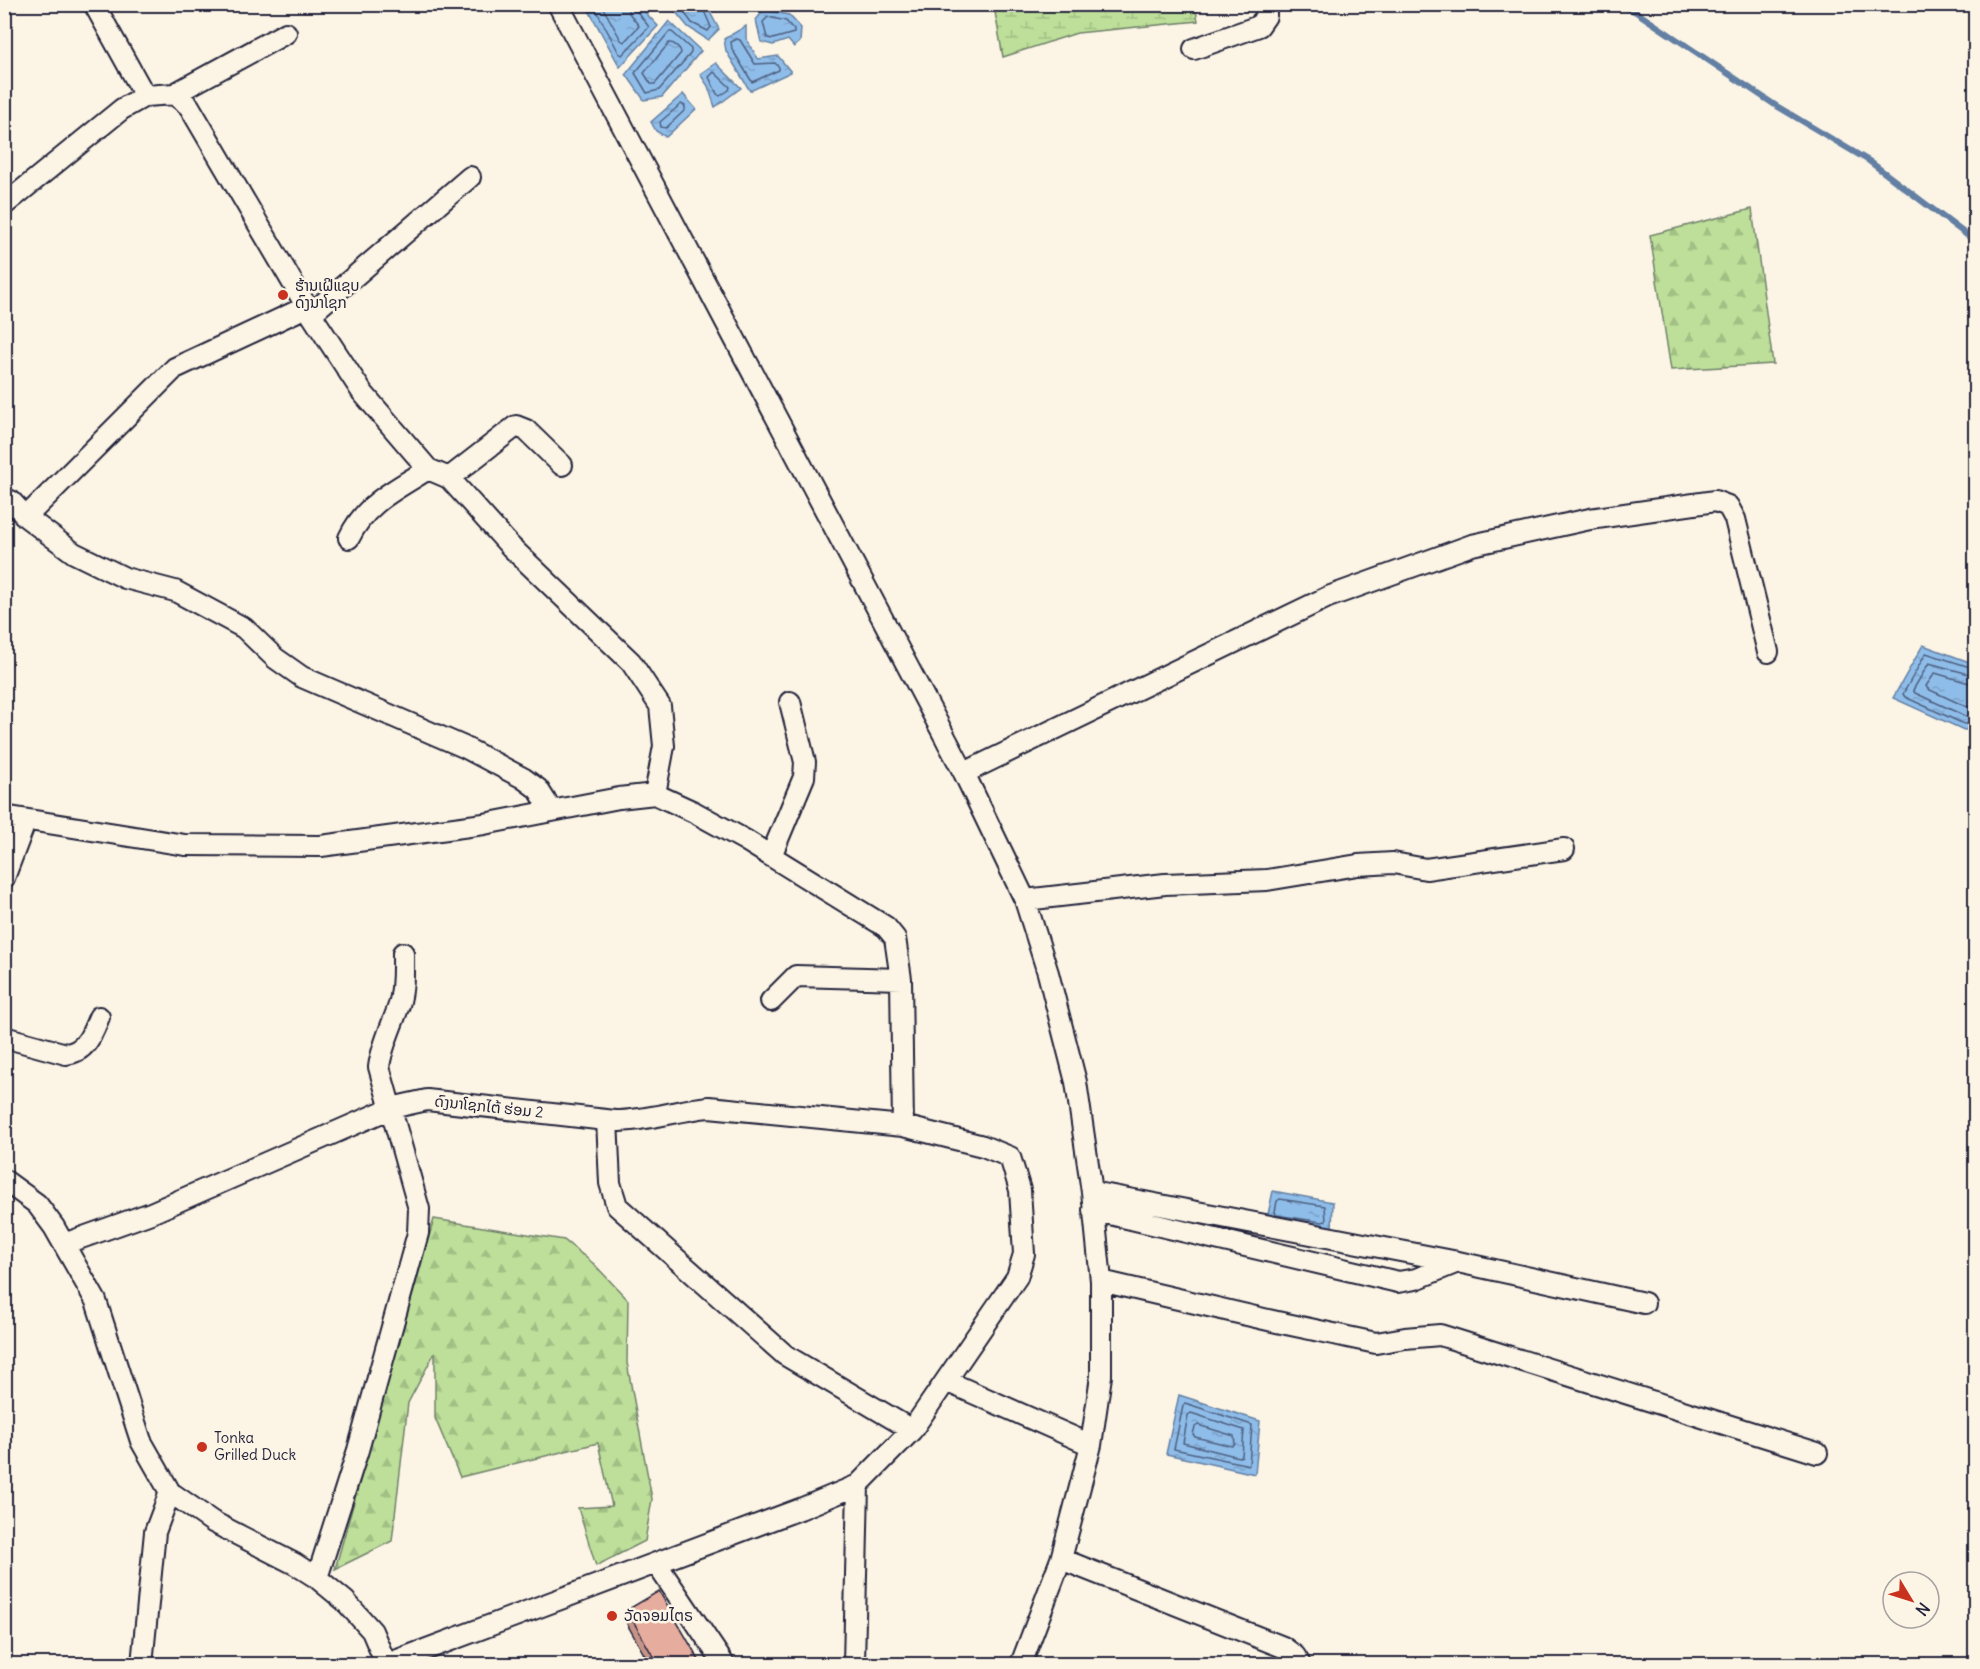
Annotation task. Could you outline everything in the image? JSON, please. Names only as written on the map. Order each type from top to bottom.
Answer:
[{"type":"street","points":[[94,4],[145,96]]},
{"type":"street","points":[[558,4],[964,773],[1025,900],[1048,973],[1076,1082],[1093,1201],[1101,1281],[1101,1376],[1092,1445],[1061,1559],[1021,1665]]},
{"type":"street","points":[[1194,49],[1259,26],[1266,16],[1266,4]]},
{"type":"street","points":[[4,205],[122,109],[145,96],[174,94],[286,33]]},
{"type":"street","points":[[174,94],[189,106],[309,310],[362,392],[428,469],[449,478],[511,547],[631,662],[660,706],[664,746],[655,794]]},
{"type":"street","points":[[26,517],[175,368],[309,310],[470,177]]},
{"type":"street","points":[[449,478],[516,426],[526,430],[562,465]]},
{"type":"street","points":[[349,538],[356,522],[371,506],[428,469]]},
{"type":"street","points":[[4,499],[10,501],[26,517],[74,553],[125,578],[175,591],[244,628],[275,658],[302,677],[464,747],[523,778],[538,789],[552,811]]},
{"type":"street","points":[[964,773],[1328,597],[1472,545],[1613,516],[1715,501],[1728,506],[1735,519],[1768,652]]},
{"type":"street","points":[[771,856],[804,777],[805,762],[790,702]]},
{"type":"street","points":[[4,816],[185,845],[321,846],[484,824],[619,798],[655,794],[694,812],[771,856],[886,927],[895,938],[902,979],[903,1126]]},
{"type":"street","points":[[4,879],[26,820]]},
{"type":"street","points":[[1025,900],[1165,884],[1267,880],[1358,865],[1393,863],[1426,869],[1564,849]]},
{"type":"street","points":[[317,1578],[358,1449],[418,1233],[419,1209],[379,1067],[381,1050],[399,1003],[403,953]]},
{"type":"street","points":[[771,1001],[796,976],[902,979]]},
{"type":"street","points":[[4,1037],[66,1054],[74,1053],[89,1040],[99,1017]]},
{"type":"street","name":"ດົງນາໂຊກໄຕ້ ຮ່ອມ 2","points":[[64,1244],[151,1213],[391,1108],[427,1100],[607,1120],[636,1121],[685,1109],[709,1107],[903,1126],[983,1146],[1010,1157],[1020,1190],[1024,1254],[1017,1277],[946,1381]]},
{"type":"street","points":[[607,1120],[610,1183],[617,1206],[785,1355],[912,1430]]},
{"type":"street","points":[[4,1180],[37,1204],[64,1244],[96,1301],[141,1441],[170,1492],[213,1522],[295,1564],[317,1578],[345,1601],[372,1630],[386,1664],[800,1509],[858,1485],[912,1430],[946,1381],[1092,1445]]},
{"type":"street","points":[[1093,1201],[1458,1262],[1644,1303]]},
{"type":"street","points":[[1093,1201],[1398,1282],[1416,1280],[1458,1262]]},
{"type":"street","points":[[1101,1281],[1376,1343],[1440,1335],[1817,1453]]},
{"type":"street","points":[[854,1665],[858,1485]]},
{"type":"street","points":[[142,1665],[154,1532],[170,1492]]},
{"type":"street","points":[[1061,1559],[1283,1647],[1295,1656],[1300,1665]]},
{"type":"street","points":[[656,1563],[724,1665]]},
{"type":"green space","points":[[986,5],[1195,5],[1198,21],[1077,33],[1003,57],[995,12]]},
{"type":"green space","points":[[1752,209],[1773,364],[1671,370],[1650,235]]},
{"type":"green space","points":[[434,1219],[564,1240],[594,1264],[628,1300],[627,1363],[652,1499],[645,1541],[596,1566],[578,1508],[612,1506],[598,1443],[460,1477],[435,1418],[435,1352],[408,1403],[392,1541],[335,1569]]},
{"type":"water","points":[[588,5],[638,5],[658,26],[620,67],[587,7]]},
{"type":"water","points":[[670,5],[706,5],[719,29],[708,40],[688,27]]},
{"type":"water","points":[[764,10],[789,15],[801,28],[800,42],[794,47],[788,40],[773,45],[761,42],[756,20]]},
{"type":"water","points":[[669,21],[701,51],[662,97],[644,100],[626,74]]},
{"type":"water","points":[[746,26],[746,38],[758,59],[778,56],[791,72],[750,91],[726,51],[724,39]]},
{"type":"water","points":[[716,63],[741,88],[715,107],[708,86],[700,74]]},
{"type":"water","points":[[683,94],[696,109],[666,137],[656,131],[651,122]]},
{"type":"water","points":[[1923,645],[1975,664],[1975,729],[1964,730],[1893,698]]},
{"type":"water","points":[[1273,1191],[1333,1202],[1332,1230],[1267,1219]]},
{"type":"water","points":[[1179,1395],[1260,1421],[1255,1474],[1166,1454]]},
{"type":"building","points":[[659,1591],[702,1665],[658,1665],[627,1610]]},
{"type":"waterway","points":[[1621,4],[1775,105],[1869,161],[1976,242]]},
{"type":"place","name":"ຮ້ານເຝີແຊບ ດົງນາໂຊກ","points":[[283,295]]},
{"type":"place","name":"Tonka Grilled Duck","points":[[202,1447]]},
{"type":"place","name":"ວັດຈອມໄຕຣ","points":[[612,1616]]}]
